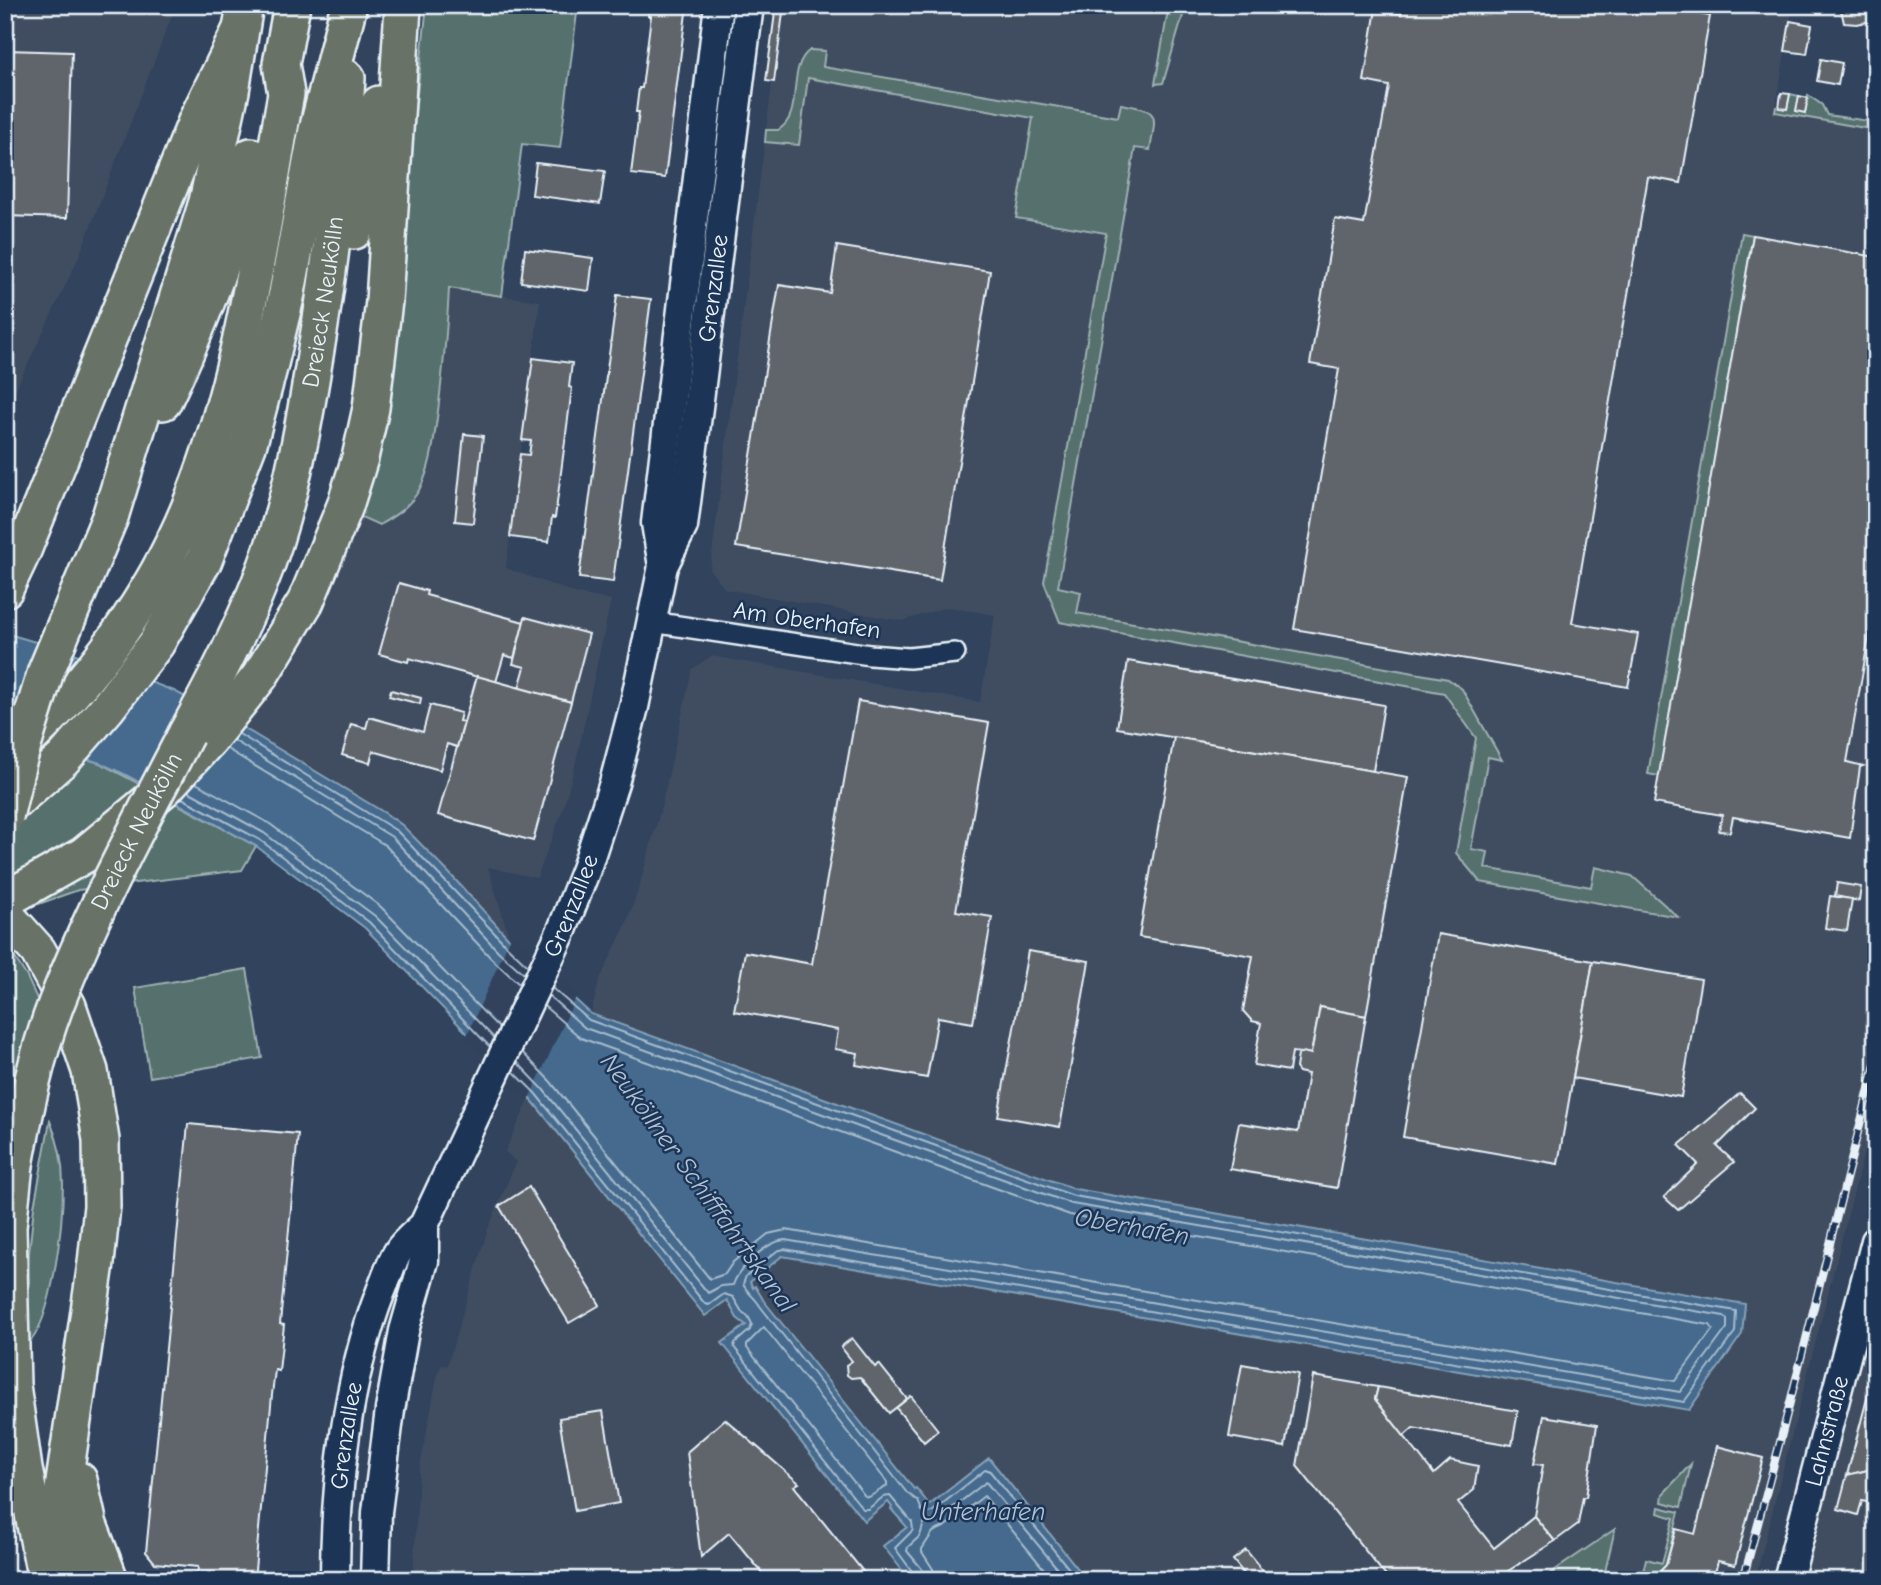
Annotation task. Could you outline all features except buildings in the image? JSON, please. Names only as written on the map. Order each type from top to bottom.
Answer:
[{"type":"highway","points":[[5,760],[31,737],[115,642],[172,545],[191,503],[225,402],[251,286],[286,94],[281,64],[292,5]]},
{"type":"highway","points":[[312,379],[343,293],[370,143],[403,6]]},
{"type":"highway","points":[[5,900],[84,855],[165,788],[209,740],[260,676],[306,601],[345,506],[360,458],[371,408],[384,301],[403,6]]},
{"type":"highway","name":"Dreieck Neukölln","points":[[46,1580],[24,1469],[12,1385],[8,1227],[15,1165],[36,1064],[55,1006],[121,858],[225,663],[261,581],[281,516],[306,415],[323,309],[346,95],[348,12]]},
{"type":"highway","name":"Dreieck Neukölln","points":[[5,810],[63,759],[108,707],[156,645],[204,560],[249,443],[269,368],[317,130],[348,12]]},
{"type":"highway","points":[[110,517],[207,202],[231,91],[242,18]]},
{"type":"highway","points":[[5,589],[197,119],[242,18]]},
{"type":"highway","points":[[5,817],[18,762],[46,671],[110,517],[183,362],[210,297],[243,195],[266,84],[281,64]]},
{"type":"highway","points":[[5,914],[38,951],[68,1006],[90,1071],[101,1140],[102,1206],[96,1263],[62,1496],[70,1580]]},
{"type":"highway","points":[[73,1414],[77,1472],[89,1525],[110,1580]]},
{"type":"main road","name":"Grenzallee","points":[[663,566],[656,523],[719,5]]},
{"type":"main road","name":"Grenzallee","points":[[335,1580],[340,1485],[350,1409],[372,1315],[398,1251],[424,1225],[562,930],[611,793],[643,670],[663,566],[683,526],[749,5]]},
{"type":"main road","name":"Grenzallee","points":[[375,1580],[382,1464],[404,1331],[424,1261],[424,1225]]},
{"type":"main road","name":"Lahnstraße","points":[[1788,1580],[1876,1241]]},
{"type":"street","name":"Am Oberhafen","points":[[652,622],[870,655],[909,658],[955,653]]},
{"type":"shaded area","points":[[5,5],[174,5],[78,259],[5,412]]},
{"type":"shaded area","points":[[782,5],[1793,5],[1775,112],[1876,130],[1876,1105],[1755,1580],[1087,1580],[989,1458],[928,1507],[750,1282],[782,1256],[1317,1346],[1745,1304],[1075,1189],[591,1014],[599,981],[627,922],[639,887],[662,804],[692,669],[711,656],[980,702],[995,615],[947,607],[902,621],[725,589],[710,570]]},
{"type":"shaded area","points":[[449,288],[540,301],[506,568],[578,594],[611,600],[575,766],[563,809],[537,878],[488,867],[510,940],[402,825],[242,727],[285,670],[319,611],[345,556],[359,516],[379,524],[394,517],[430,456],[443,366]]},
{"type":"shaded area","points":[[530,1098],[705,1316],[727,1300],[737,1318],[746,1325],[723,1344],[865,1521],[888,1502],[901,1522],[903,1521],[907,1527],[884,1546],[910,1580],[413,1580],[419,1472],[438,1372],[442,1365],[447,1366],[487,1231],[516,1162],[505,1151]]},
{"type":"shaded area","points":[[1876,1304],[1876,1580],[1805,1580],[1809,1564]]},
{"type":"green space","points":[[427,5],[578,5],[560,148],[522,144],[502,296],[449,288],[438,411],[427,472],[411,501],[379,525],[359,516],[410,157]]},
{"type":"green space","points":[[1169,5],[1186,5],[1163,83],[1155,84]]},
{"type":"green space","points":[[810,50],[825,51],[823,67],[1118,117],[1121,104],[1143,109],[1153,116],[1150,150],[1135,148],[1058,587],[1081,592],[1077,613],[1448,679],[1462,689],[1502,760],[1488,757],[1471,849],[1488,852],[1485,868],[1591,887],[1595,867],[1632,876],[1678,917],[1480,882],[1456,853],[1476,738],[1444,693],[1060,622],[1044,582],[1106,233],[1016,218],[1033,118],[808,78],[799,145],[765,142],[766,130],[778,130],[791,114],[798,68]]},
{"type":"green space","points":[[1790,94],[1799,96],[1796,111],[1805,112],[1808,95],[1822,105],[1827,115],[1876,122],[1876,130],[1775,112],[1776,107],[1787,109]]},
{"type":"green space","points":[[1742,233],[1753,235],[1659,776],[1648,774]]},
{"type":"green space","points":[[5,734],[100,763],[256,846],[242,870],[78,890],[30,907],[15,887],[5,879]]},
{"type":"green space","points":[[5,942],[27,977],[39,1003],[14,1083],[5,1125]]},
{"type":"green space","points":[[247,969],[262,1058],[150,1077],[135,988]]},
{"type":"green space","points":[[50,1121],[62,1168],[61,1221],[55,1269],[44,1315],[27,1345],[29,1253],[34,1207]]},
{"type":"green space","points":[[1691,1464],[1681,1507],[1662,1502],[1663,1494]]},
{"type":"green space","points":[[1659,1507],[1679,1512],[1666,1565],[1652,1580],[1641,1580],[1646,1559],[1662,1563],[1674,1518],[1658,1513]]},
{"type":"green space","points":[[1615,1529],[1603,1580],[1552,1580],[1548,1575]]},
{"type":"water","points":[[5,633],[73,653],[174,691],[242,727],[385,813],[402,825],[510,940],[591,1014],[1075,1189],[1745,1304],[1742,1334],[1689,1410],[782,1256],[750,1282],[753,1288],[755,1286],[764,1301],[914,1489],[916,1488],[927,1502],[927,1507],[989,1458],[1087,1580],[910,1580],[883,1546],[907,1527],[892,1507],[888,1502],[864,1521],[722,1343],[746,1325],[737,1318],[727,1300],[705,1316],[530,1098],[365,928],[256,846],[124,774],[100,763],[5,734]]},
{"type":"pier","points":[[511,936],[577,995],[528,1101],[466,1037]]},
{"type":"railway","points":[[1743,1580],[1876,1061]]},
{"type":"water label","name":"Neuköllner Schifffahrtskanal","points":[[698,1183]]},
{"type":"water label","name":"Oberhafen","points":[[1132,1227]]},
{"type":"water label","name":"Unterhafen","points":[[983,1512]]}]
